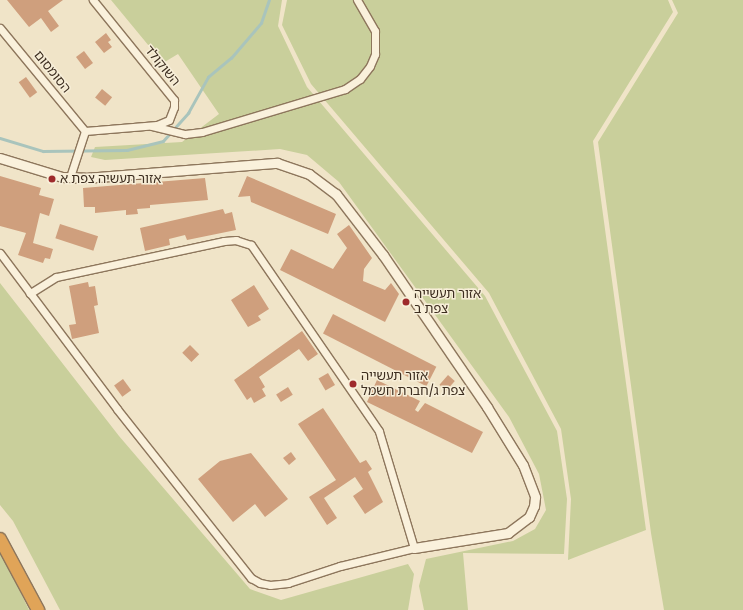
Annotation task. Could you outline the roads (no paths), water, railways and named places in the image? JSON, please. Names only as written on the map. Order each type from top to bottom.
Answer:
[{"type":"highway","points":[[0,539],[38,610]]},
{"type":"street","name":"השוקולד","points":[[84,131],[152,126],[169,120],[172,114],[174,100],[93,0]]},
{"type":"street","points":[[152,126],[185,134],[202,132],[345,89],[360,79],[370,66],[375,54],[375,31],[357,0]]},
{"type":"street","name":"הסומסום","points":[[0,28],[84,131]]},
{"type":"street","points":[[70,177],[84,131]]},
{"type":"street","points":[[0,158],[38,171],[70,177],[103,178],[234,165],[277,163],[309,174],[336,194],[383,255],[487,407],[523,465],[535,497],[534,506],[529,517],[508,533],[414,548],[340,566],[288,583],[270,585],[260,583],[250,578],[117,409],[0,253]]},
{"type":"street","points":[[30,293],[56,277],[224,241],[236,240],[251,245],[379,430],[414,548]]},
{"type":"waterway","points":[[0,138],[43,151],[127,150],[163,141],[188,113],[208,77],[231,58],[261,23],[269,0]]},
{"type":"place","name":"אזור תעשיה צפת א","points":[[52,179]]},
{"type":"place","name":"אזור תעשייה צפת ב","points":[[406,302]]},
{"type":"place","name":"אזור תעשייה צפת ג/חברת חשמל","points":[[353,384]]}]
